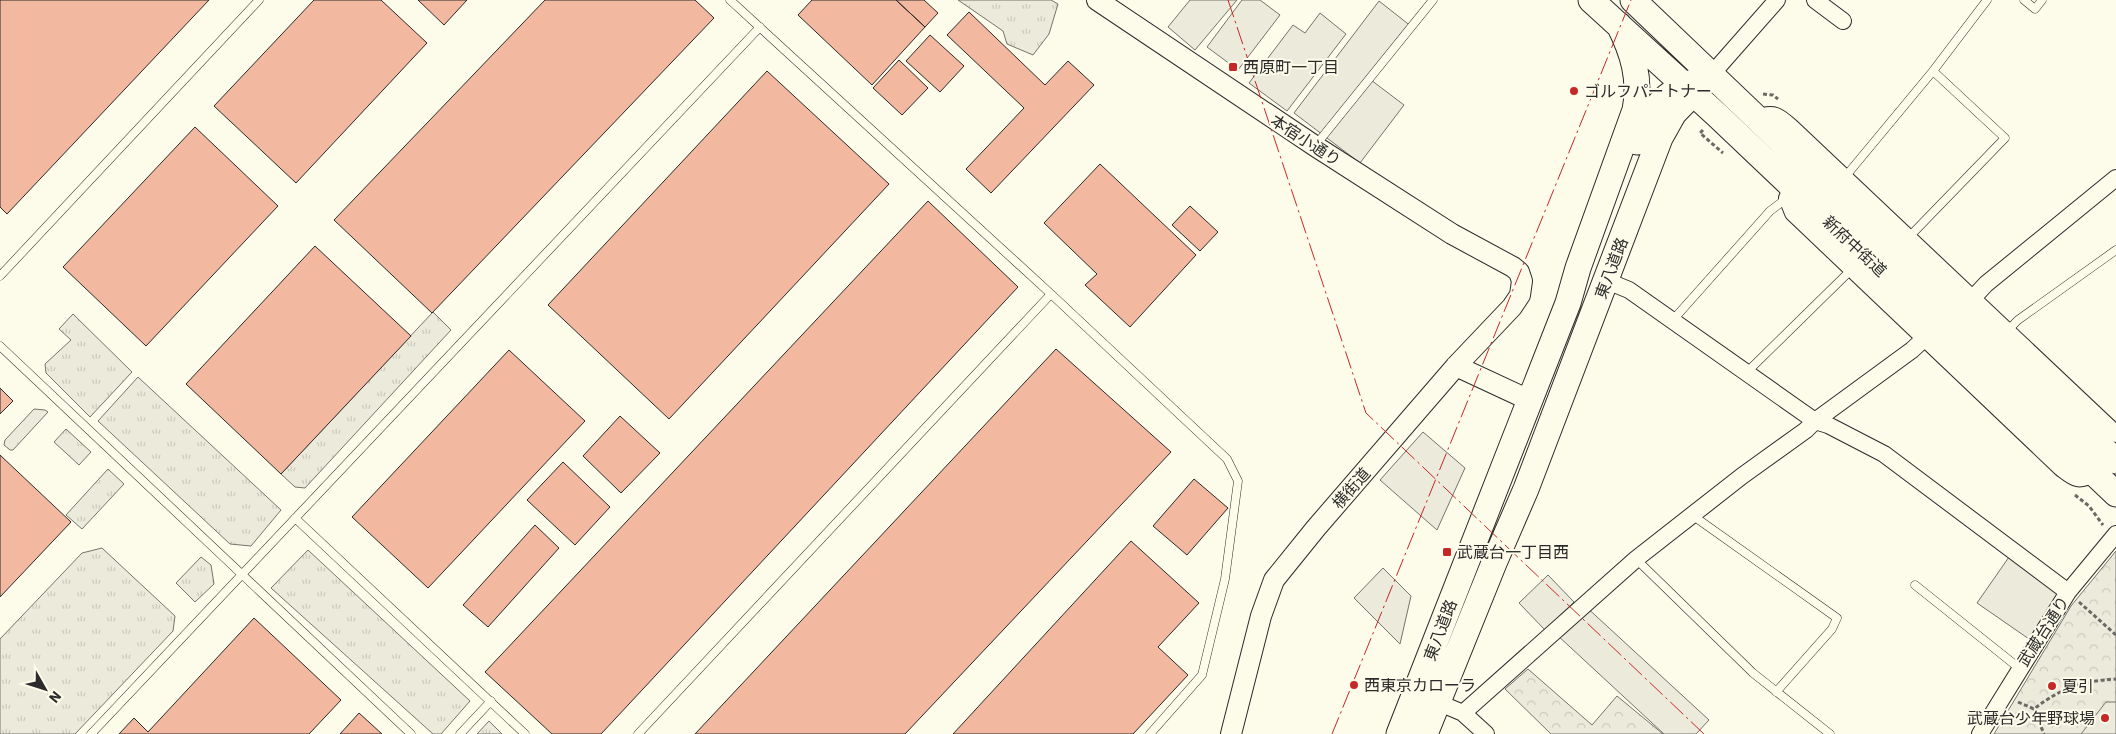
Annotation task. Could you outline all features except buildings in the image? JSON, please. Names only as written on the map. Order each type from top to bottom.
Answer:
[{"type":"main road","name":"新府中街道","points":[[1591,0],[1688,89],[1789,192],[2116,494]]},
{"type":"main road","name":"新府中街道","points":[[1633,0],[2116,461]]},
{"type":"main road","name":"東八道路","points":[[1399,734],[1568,303],[1578,268],[1637,101],[1638,90],[1633,58],[1619,26]]},
{"type":"main road","name":"東八道路","points":[[1568,303],[1588,272],[1641,130],[1655,107],[1669,95],[1688,89],[1711,74]]},
{"type":"main road","name":"東八道路","points":[[1425,734],[1526,489],[1665,127],[1688,89]]},
{"type":"street","name":"本宿小通り","points":[[1097,0],[1315,146],[1452,234],[1519,272]]},
{"type":"street","points":[[1711,74],[1777,0]]},
{"type":"street","points":[[1815,0],[1843,22]]},
{"type":"street","points":[[1757,119],[1765,114],[1777,115],[1909,237],[2116,434]]},
{"type":"street","points":[[1973,298],[1986,284],[2116,178]]},
{"type":"street","points":[[1789,192],[1793,213],[2071,476],[2077,479],[2084,479],[2094,473]]},
{"type":"street","name":"横街道","points":[[1231,734],[1261,616],[1274,580],[1316,528],[1456,366],[1516,301],[1520,295],[1522,281],[1519,272]]},
{"type":"street","points":[[1607,281],[1629,290],[1814,421],[1884,454],[2068,592]]},
{"type":"street","points":[[1463,713],[1636,558],[1806,430],[1814,421],[1912,350],[1925,338]]},
{"type":"street","points":[[1456,366],[1529,400]]},
{"type":"street","name":"武蔵台通り","points":[[1980,734],[2002,695],[2068,592],[2116,534]]},
{"type":"street","points":[[1437,702],[1463,713],[1486,734]]},
{"type":"lane","points":[[0,276],[259,0]]},
{"type":"lane","points":[[730,0],[1051,294],[1226,459],[1238,481],[1225,579],[1202,675],[1150,734]]},
{"type":"lane","points":[[1315,146],[1433,0]]},
{"type":"lane","points":[[1845,177],[1933,70],[1987,0]]},
{"type":"lane","points":[[2024,0],[2035,8],[2042,0]]},
{"type":"lane","points":[[90,734],[760,27]]},
{"type":"lane","points":[[1909,237],[2005,138],[1933,70]]},
{"type":"lane","points":[[1672,321],[1789,192]]},
{"type":"lane","points":[[2007,331],[2018,320],[2116,250]]},
{"type":"lane","points":[[1746,373],[1852,269]]},
{"type":"lane","points":[[638,734],[1051,294]]},
{"type":"lane","points":[[0,346],[412,734]]},
{"type":"lane","points":[[1692,515],[1837,618],[1832,629],[1776,692]]},
{"type":"lane","points":[[295,518],[525,734]]},
{"type":"lane","points":[[1636,558],[1753,673],[1830,734]]},
{"type":"lane","points":[[1915,585],[2019,668]]},
{"type":"lane","points":[[460,734],[491,701]]},
{"type":"path","points":[[2068,592],[2116,635]]},
{"type":"path","points":[[2034,708],[2053,695],[2075,685],[2116,679]]},
{"type":"path","points":[[2002,695],[2034,708],[2044,734]]},
{"type":"green space","points":[[958,0],[1051,0],[1058,4],[1049,34],[1033,55],[1007,44],[1003,31]]},
{"type":"green space","points":[[433,312],[451,330],[305,488],[295,487],[281,474]]},
{"type":"green space","points":[[73,314],[132,372],[90,417],[46,373],[45,364],[71,340],[59,329]]},
{"type":"green space","points":[[138,377],[281,510],[251,546],[230,544],[98,421]]},
{"type":"green space","points":[[34,409],[48,412],[13,450],[10,450],[4,445],[5,440]]},
{"type":"green space","points":[[66,429],[91,452],[79,465],[54,442]]},
{"type":"green space","points":[[108,469],[124,484],[82,529],[66,515]]},
{"type":"green space","points":[[102,548],[175,616],[173,631],[75,734],[0,734],[0,639],[82,553]]},
{"type":"green space","points":[[308,550],[470,701],[441,734],[433,734],[271,588]]},
{"type":"green space","points":[[2116,551],[2116,734],[1994,734],[2071,606]]},
{"type":"green space","points":[[201,557],[211,565],[214,584],[195,602],[176,583]]},
{"type":"green space","points":[[1528,669],[1592,725],[1617,696],[1663,734],[1551,734],[1505,689]]},
{"type":"green space","name":"武蔵台少年野球場","points":[[2106,702],[2116,702],[2116,734],[2081,734]]},
{"type":"green space","points":[[489,721],[502,734],[477,734]]},
{"type":"shaded area","points":[[1190,0],[1237,0],[1195,50],[1168,27]]},
{"type":"shaded area","points":[[1242,0],[1260,0],[1280,15],[1238,70],[1207,47]]},
{"type":"shaded area","points":[[1379,1],[1412,27],[1371,80],[1404,105],[1360,163],[1294,113]]},
{"type":"shaded area","points":[[1320,13],[1346,34],[1287,111],[1249,83],[1293,25],[1305,33]]},
{"type":"shaded area","points":[[1423,432],[1465,468],[1437,530],[1380,480]]},
{"type":"shaded area","points":[[2009,557],[2061,592],[2029,639],[1977,603]]},
{"type":"shaded area","points":[[1383,568],[1411,596],[1400,644],[1354,598]]},
{"type":"shaded area","points":[[1548,575],[1574,602],[1545,630],[1519,603]]},
{"type":"shaded area","points":[[1583,604],[1709,720],[1696,734],[1664,734],[1556,634]]},
{"type":"power","points":[[1228,0],[1366,413],[1704,734]]},
{"type":"power","points":[[1332,734],[1631,0]]},
{"type":"place","name":"西原町一丁目","points":[[1233,67]]},
{"type":"place","name":"ゴルフパートナー","points":[[1574,91]]},
{"type":"place","name":"武蔵台一丁目西","points":[[1447,552]]},
{"type":"place","name":"西東京カローラ","points":[[1354,685]]},
{"type":"place","name":"夏引","points":[[2052,686]]},
{"type":"place","name":"武蔵台少年野球場","points":[[2105,718]]}]
